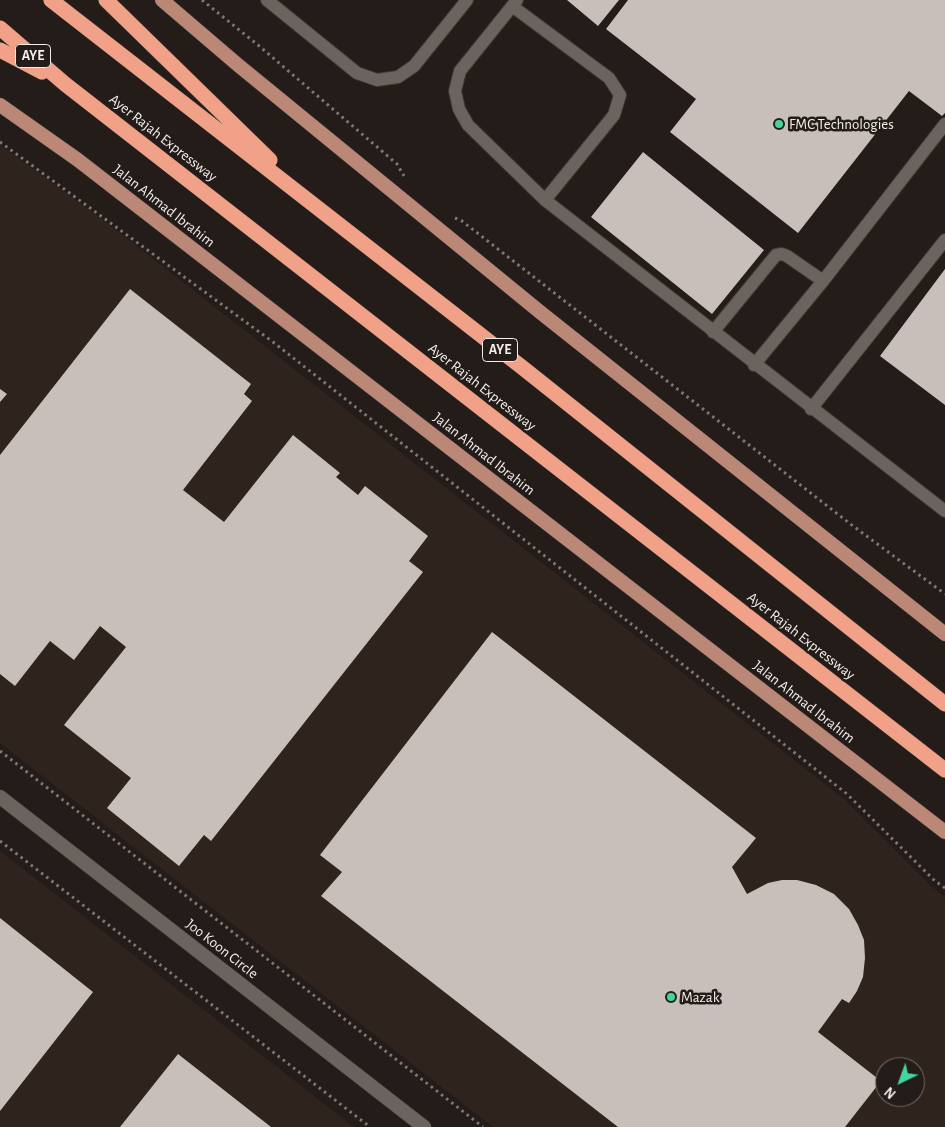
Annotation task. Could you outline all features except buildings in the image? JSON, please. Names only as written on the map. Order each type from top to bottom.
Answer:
[{"type":"highway","name":"AYE","points":[[51,0],[322,210],[945,704]]},
{"type":"highway","points":[[106,0],[322,210]]},
{"type":"highway","name":"Ayer Rajah Expressway","points":[[0,28],[65,84],[945,770]]},
{"type":"highway","points":[[0,50],[65,84]]},
{"type":"main road","points":[[162,0],[238,65],[540,312],[945,634]]},
{"type":"main road","name":"Jalan Ahmad Ibrahim","points":[[0,105],[78,160],[945,832]]},
{"type":"street","name":"Joo Koon Circle","points":[[0,797],[424,1127]]},
{"type":"lane","points":[[267,0],[358,73],[377,80],[398,77],[414,66],[466,0]]},
{"type":"lane","points":[[545,200],[614,115],[620,96],[609,78],[514,3],[460,71],[455,91],[459,109],[468,125],[545,200],[811,409],[945,511]]},
{"type":"lane","points":[[754,364],[823,282],[945,124]]},
{"type":"lane","points":[[811,409],[945,240]]},
{"type":"lane","points":[[713,332],[776,255],[782,254],[787,256],[823,282]]},
{"type":"path","points":[[202,0],[258,45],[397,164],[407,181]]},
{"type":"path","points":[[0,142],[273,342],[846,794],[945,888]]},
{"type":"path","points":[[448,215],[462,221],[853,526],[945,594]]},
{"type":"path","points":[[0,751],[483,1127]]},
{"type":"path","points":[[0,841],[370,1127]]},
{"type":"shaded area","points":[[0,145],[142,250],[844,799],[931,886],[945,897],[945,1127],[493,1127],[0,743]]},
{"type":"shaded area","points":[[0,851],[354,1127],[0,1127]]},
{"type":"place","name":"FMC Technologies","points":[[779,124]]},
{"type":"place","name":"Mazak","points":[[671,997]]}]
